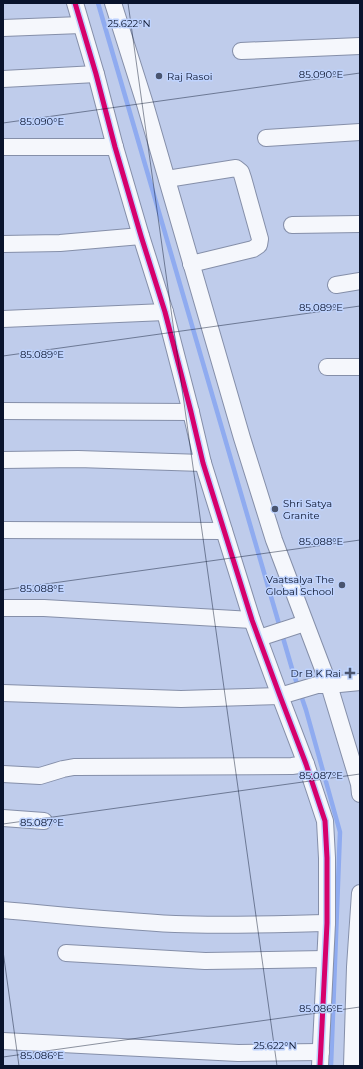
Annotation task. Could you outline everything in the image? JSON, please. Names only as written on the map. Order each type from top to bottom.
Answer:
[{"type":"street","points":[[3,1041],[238,1053],[321,1059],[327,923],[327,858],[325,821],[285,695],[262,637],[252,620],[202,463],[191,412],[165,312],[115,147],[96,74],[75,3]]},
{"type":"street","points":[[113,3],[145,104],[242,438],[299,625],[323,685],[359,784],[360,794]]},
{"type":"street","points":[[3,28],[81,25]]},
{"type":"street","points":[[241,51],[360,46]]},
{"type":"street","points":[[3,79],[96,74]]},
{"type":"street","points":[[266,138],[360,132]]},
{"type":"street","points":[[3,147],[115,147]]},
{"type":"street","points":[[167,179],[236,168],[240,170],[243,178],[260,239],[258,246],[253,249],[191,264]]},
{"type":"street","points":[[292,225],[360,224]]},
{"type":"street","points":[[3,244],[60,243],[141,236]]},
{"type":"street","points":[[336,285],[360,282]]},
{"type":"street","points":[[3,319],[165,312]]},
{"type":"street","points":[[328,367],[360,367]]},
{"type":"street","points":[[3,411],[191,412]]},
{"type":"street","points":[[3,460],[78,459],[202,463]]},
{"type":"street","points":[[3,530],[224,532]]},
{"type":"street","points":[[3,608],[44,608],[252,620]]},
{"type":"street","points":[[262,637],[299,625]]},
{"type":"street","points":[[3,693],[181,699],[285,695],[323,685],[360,682]]},
{"type":"street","points":[[3,774],[40,776],[74,767],[292,766],[306,764]]},
{"type":"street","points":[[3,818],[44,821]]},
{"type":"street","points":[[352,1066],[355,967],[360,893]]},
{"type":"street","points":[[3,910],[176,924],[327,923]]},
{"type":"street","points":[[66,953],[205,961],[325,959]]},
{"type":"waterway","points":[[98,3],[293,672],[306,710],[340,832],[331,1066]]},
{"type":"cycle path","points":[[75,3],[96,74],[115,147],[165,312],[203,463],[252,620],[306,764],[325,821],[327,858],[327,923],[320,1066]]},
{"type":"place","name":"Raj Rasoi","points":[[159,76]]},
{"type":"place","name":"Shri Satya Granite","points":[[275,509]]},
{"type":"place","name":"Vaatsalya The Global School","points":[[342,585]]},
{"type":"place","name":"Dr B K Rai","points":[[350,673]]}]
